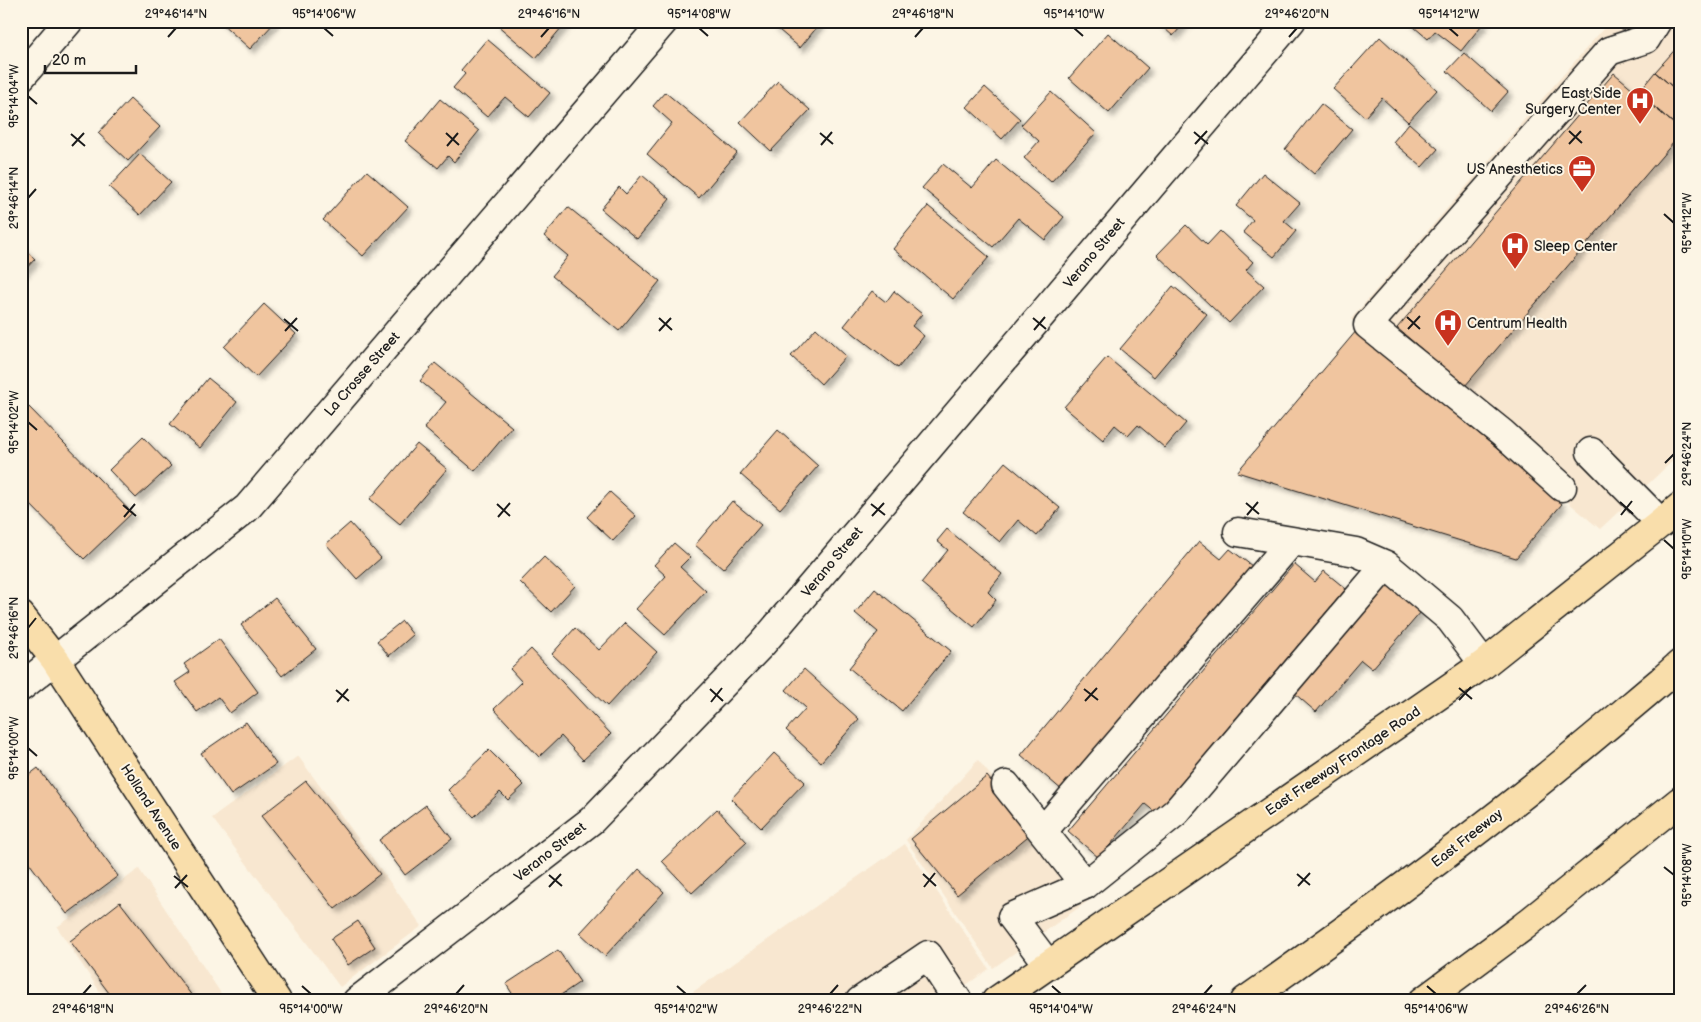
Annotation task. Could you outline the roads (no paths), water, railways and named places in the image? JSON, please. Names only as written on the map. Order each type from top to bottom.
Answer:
[{"type":"main road","name":"East Freeway Frontage Road","points":[[996,1001],[1110,920],[1484,664],[1671,515]]},
{"type":"main road","name":"Holland Avenue","points":[[21,616],[56,660],[277,1001]]},
{"type":"main road","name":"East Freeway","points":[[1245,1001],[1356,923],[1457,847],[1541,781],[1680,664]]},
{"type":"main road","points":[[1423,1001],[1522,927],[1680,801]]},
{"type":"street","points":[[21,77],[69,21]]},
{"type":"street","name":"La Crosse Street","points":[[21,687],[247,508],[664,21]]},
{"type":"street","name":"Verano Street","points":[[357,1001],[592,820],[762,644],[1291,21]]},
{"type":"street","points":[[1562,487],[1502,433],[1368,325],[1609,51],[1646,39],[1657,21]]},
{"type":"street","points":[[1592,452],[1671,515]]},
{"type":"street","points":[[1238,532],[1356,552],[1386,565],[1450,619],[1484,664]]},
{"type":"street","points":[[1043,831],[1292,541]]},
{"type":"street","points":[[1048,965],[1012,917],[1085,885],[1176,812],[1386,565]]},
{"type":"street","points":[[1006,785],[1085,885]]},
{"type":"street","points":[[860,1001],[928,955],[958,1001]]},
{"type":"place","name":"East Side Surgery Center","points":[[1640,125]]},
{"type":"place","name":"US Anesthetics","points":[[1582,193]]},
{"type":"place","name":"Sleep Center","points":[[1515,270]]},
{"type":"place","name":"Centrum Health","points":[[1448,347]]}]
